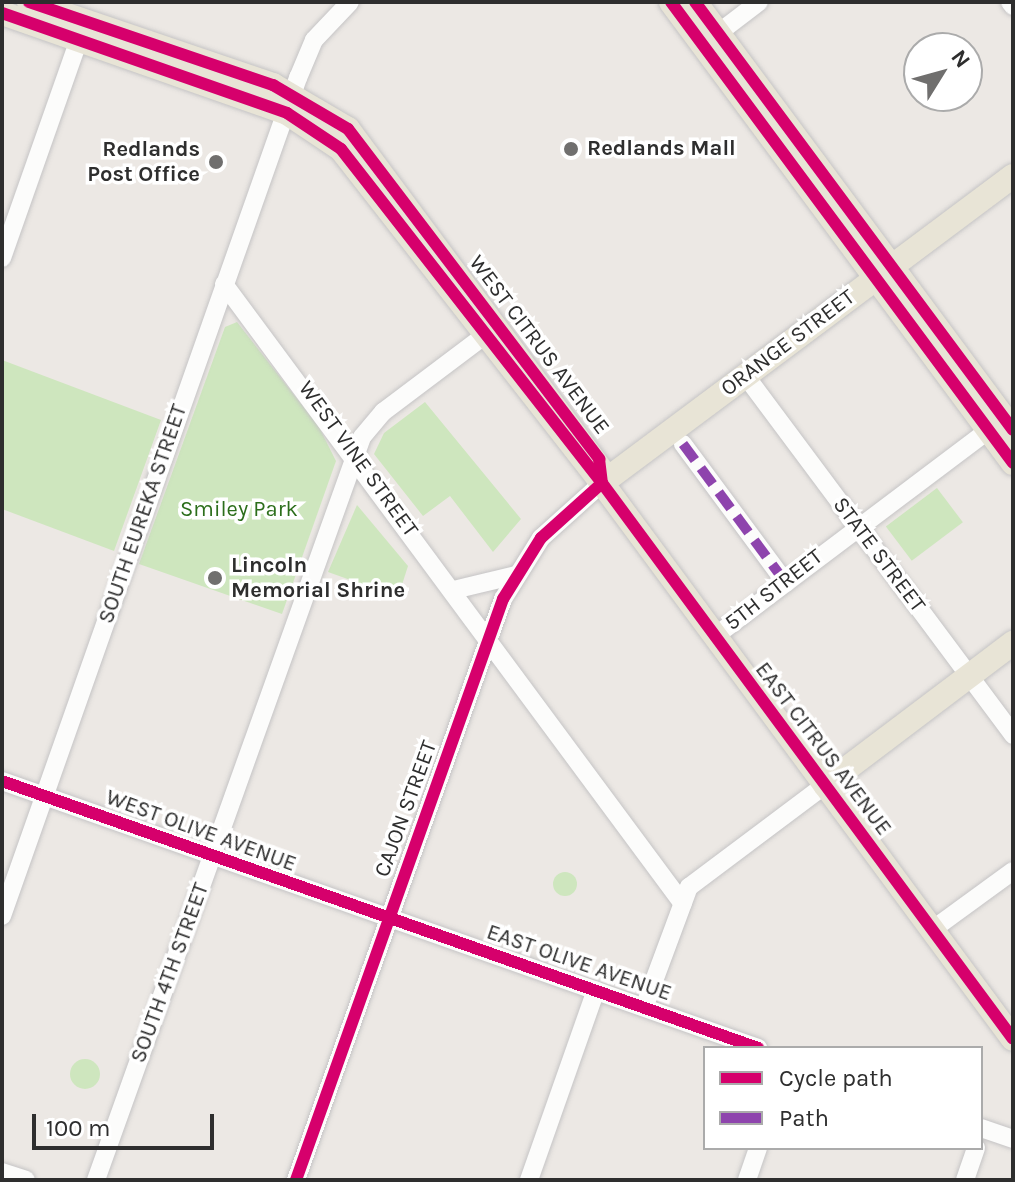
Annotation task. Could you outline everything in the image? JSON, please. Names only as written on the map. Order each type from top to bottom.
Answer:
[{"type":"main road","points":[[29,2],[82,32]]},
{"type":"main road","points":[[671,2],[710,39],[884,273],[1005,423],[1013,463]]},
{"type":"main road","points":[[695,2],[710,39]]},
{"type":"main road","points":[[2,13],[82,32]]},
{"type":"main road","name":"WEST CITRUS AVENUE","points":[[82,32],[290,104],[365,145],[491,331],[602,483]]},
{"type":"main road","name":"ORANGE STREET","points":[[602,483],[1013,176]]},
{"type":"main road","name":"EAST CITRUS AVENUE","points":[[602,483],[1013,1039]]},
{"type":"main road","points":[[825,785],[1013,643]]},
{"type":"street","name":"SOUTH EUREKA STREET","points":[[2,916],[224,284],[314,40],[350,2]]},
{"type":"street","points":[[710,39],[759,2]]},
{"type":"street","points":[[2,258],[82,32]]},
{"type":"street","name":"WEST VINE STREET","points":[[224,284],[489,637],[683,904]]},
{"type":"street","name":"SOUTH 4TH STREET","points":[[96,1180],[354,456],[383,412],[491,331]]},
{"type":"street","name":"STATE STREET","points":[[745,375],[1013,735]]},
{"type":"street","name":"5TH STREET","points":[[714,637],[1005,423]]},
{"type":"street","points":[[683,444],[786,583]]},
{"type":"street","name":"CAJON STREET","points":[[296,1180],[489,637],[516,575],[561,516],[602,483]]},
{"type":"street","points":[[454,590],[516,575]]},
{"type":"street","name":"WEST OLIVE AVENUE","points":[[2,781],[388,918]]},
{"type":"street","points":[[645,1005],[692,884],[825,785]]},
{"type":"street","points":[[932,930],[1013,871]]},
{"type":"street","name":"EAST OLIVE AVENUE","points":[[388,918],[645,1005],[753,1046]]},
{"type":"street","points":[[529,1180],[596,990]]},
{"type":"street","points":[[983,1130],[1013,1139]]},
{"type":"street","points":[[747,1180],[757,1150]]},
{"type":"street","points":[[965,1180],[975,1150]]},
{"type":"street","points":[[2,1172],[26,1180]]},
{"type":"green space","name":"Smiley Park","points":[[237,322],[319,427],[336,461],[282,614],[139,564],[225,327]]},
{"type":"green space","name":"Smiley Park","points":[[2,360],[161,420],[114,551],[2,509]]},
{"type":"green space","points":[[425,402],[521,519],[493,552],[450,496],[423,516],[374,454],[384,433]]},
{"type":"green space","points":[[937,488],[963,522],[912,561],[886,527]]},
{"type":"green space","points":[[357,505],[408,566],[398,597],[328,572]]},
{"type":"green space","points":[[565,872],[574,875],[577,884],[574,893],[565,896],[556,893],[553,884],[556,875]]},
{"type":"green space","points":[[85,1059],[91,1060],[99,1068],[99,1080],[91,1088],[85,1089],[79,1088],[71,1080],[70,1074],[71,1068],[79,1060]]},
{"type":"marked path","points":[[683,444],[786,583]]},
{"type":"cycle path","points":[[29,2],[273,85],[348,129],[599,459],[602,483]]},
{"type":"cycle path","points":[[671,2],[1013,463]]},
{"type":"cycle path","points":[[695,2],[1013,430]]},
{"type":"cycle path","points":[[2,13],[287,113],[341,149],[602,483],[1013,1039]]},
{"type":"cycle path","points":[[296,1180],[503,599],[541,538],[602,483]]},
{"type":"cycle path","points":[[2,781],[752,1046]]},
{"type":"place","name":"Redlands Mall","points":[[571,149]]},
{"type":"place","name":"Redlands Post Office","points":[[216,162]]},
{"type":"place","name":"Lincoln Memorial Shrine","points":[[215,578]]}]
